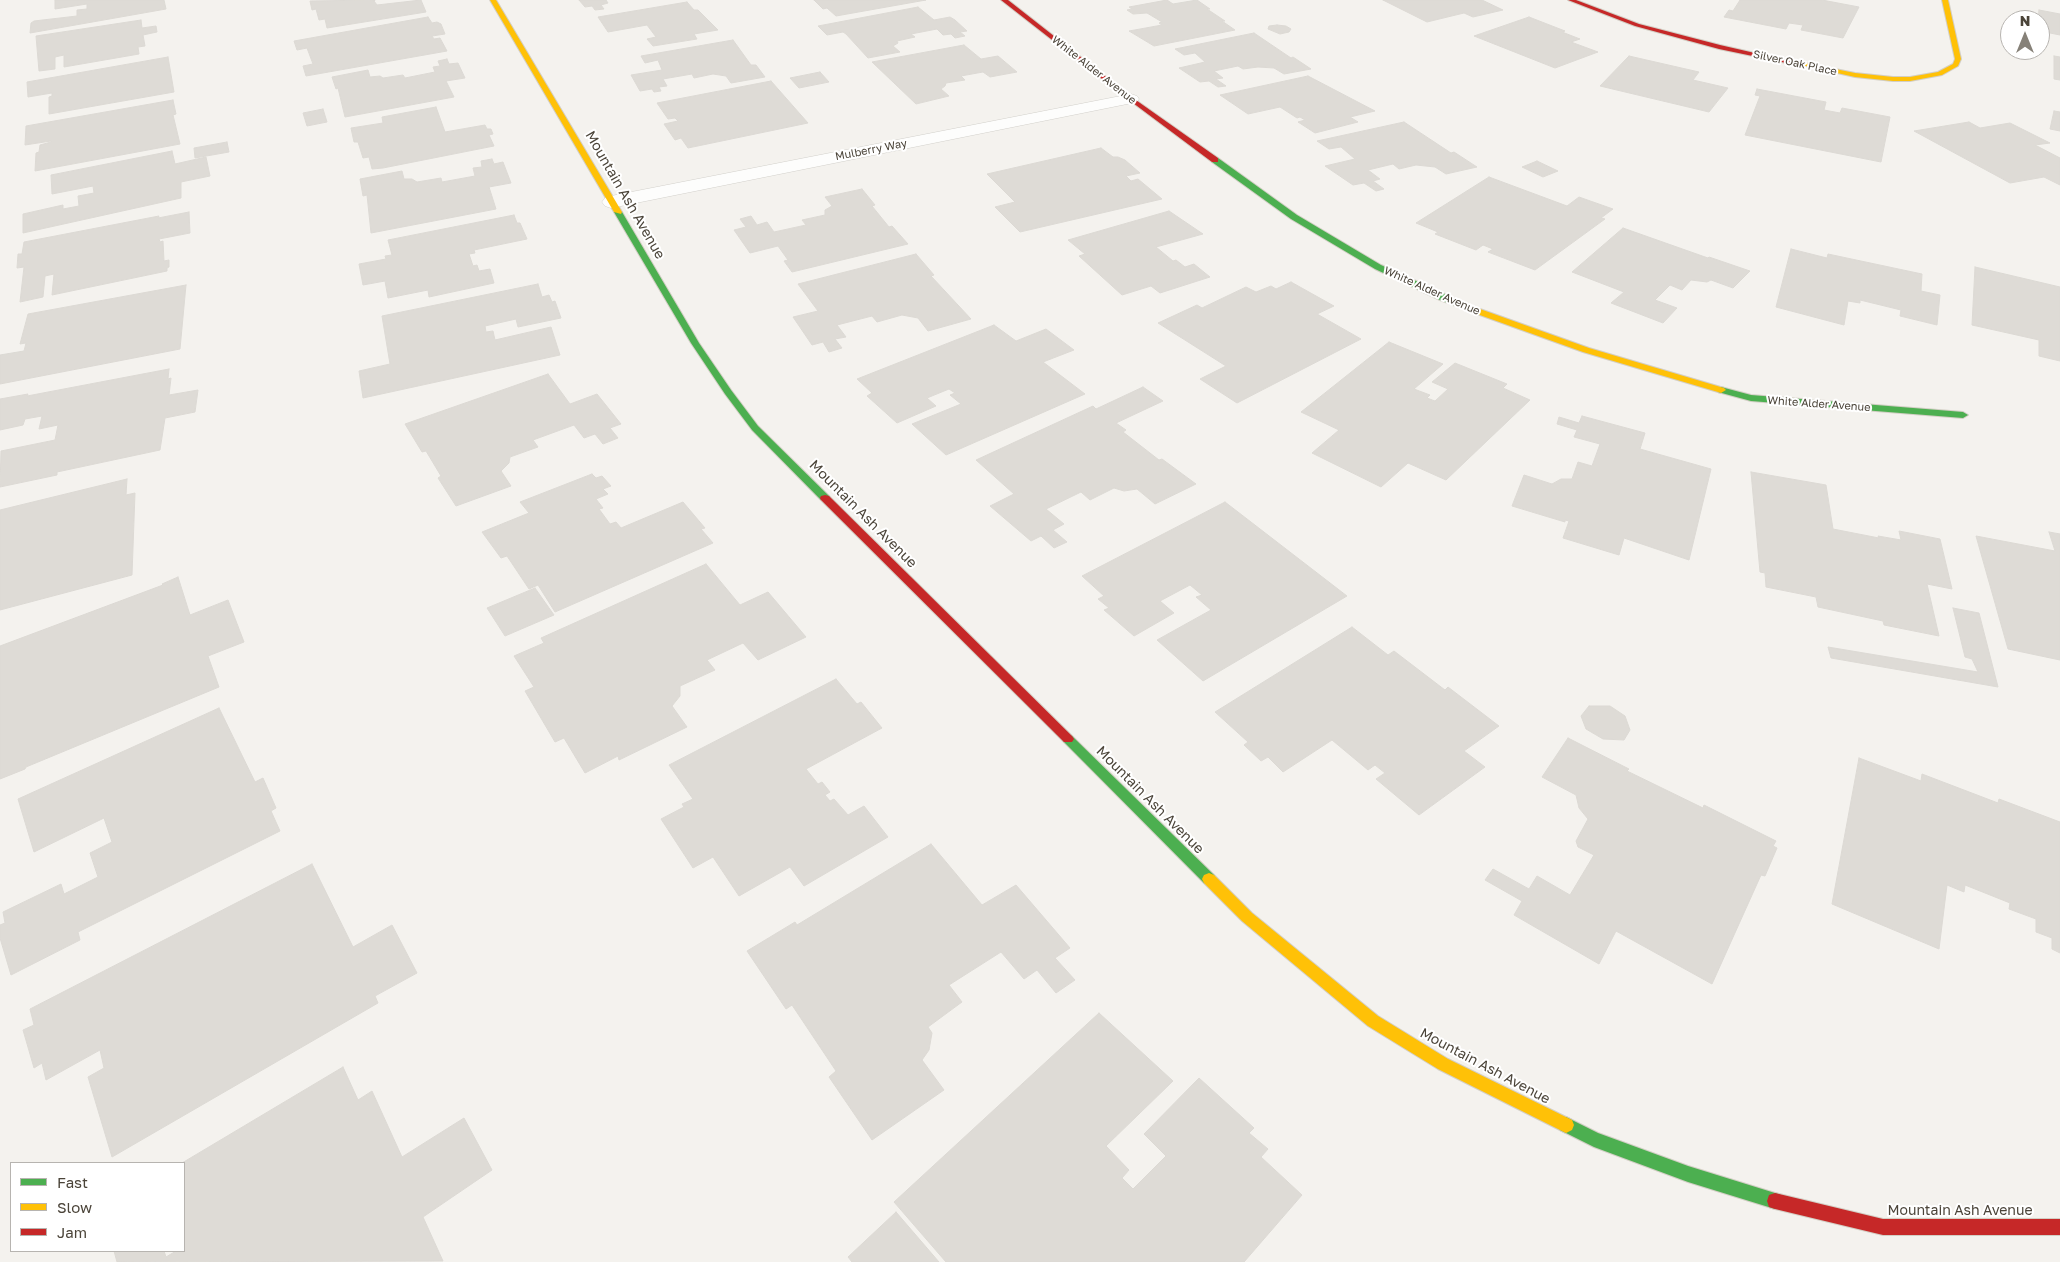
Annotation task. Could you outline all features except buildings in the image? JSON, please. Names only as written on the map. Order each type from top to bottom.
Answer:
[{"type":"street","name":"Mountain Ash Avenue","points":[[493,0],[695,343],[755,428],[1247,917],[1373,1021],[1442,1064],[1594,1139],[1688,1174],[1783,1203],[1883,1227],[2060,1227]]},
{"type":"street","name":"White Alder Avenue","points":[[1004,0],[1131,98],[1294,216],[1378,267],[1467,307],[1586,350],[1666,375],[1751,398],[1963,415]]},
{"type":"street","name":"Silver Oak Place","points":[[1572,0],[1637,25],[1719,47],[1855,75],[1910,79],[1940,74],[1956,65],[1958,59],[1945,0]]},
{"type":"street","name":"Mulberry Way","points":[[611,202],[1131,98]]},
{"type":"traffic: fast","points":[[1215,160],[1294,217],[1378,267],[1443,298],[1480,312]]},
{"type":"traffic: fast","points":[[618,212],[695,343],[728,392],[755,428],[825,498]]},
{"type":"traffic: fast","points":[[1721,390],[1751,398],[1963,415]]},
{"type":"traffic: fast","points":[[1068,739],[1209,879]]},
{"type":"traffic: fast","points":[[1566,1125],[1594,1139],[1688,1174],[1775,1201]]},
{"type":"traffic: slow","points":[[493,0],[618,212]]},
{"type":"traffic: slow","points":[[1791,62],[1855,75],[1893,79],[1910,79],[1940,74],[1956,65],[1958,59],[1945,0]]},
{"type":"traffic: slow","points":[[1480,312],[1586,350],[1721,390]]},
{"type":"traffic: slow","points":[[1209,879],[1247,917],[1373,1021],[1443,1064],[1566,1125]]},
{"type":"traffic: jam","points":[[1004,0],[1131,99],[1215,160]]},
{"type":"traffic: jam","points":[[1571,0],[1637,25],[1719,47],[1791,62]]},
{"type":"traffic: jam","points":[[825,498],[1068,739]]},
{"type":"traffic: jam","points":[[1775,1201],[1883,1227],[2060,1227]]}]
